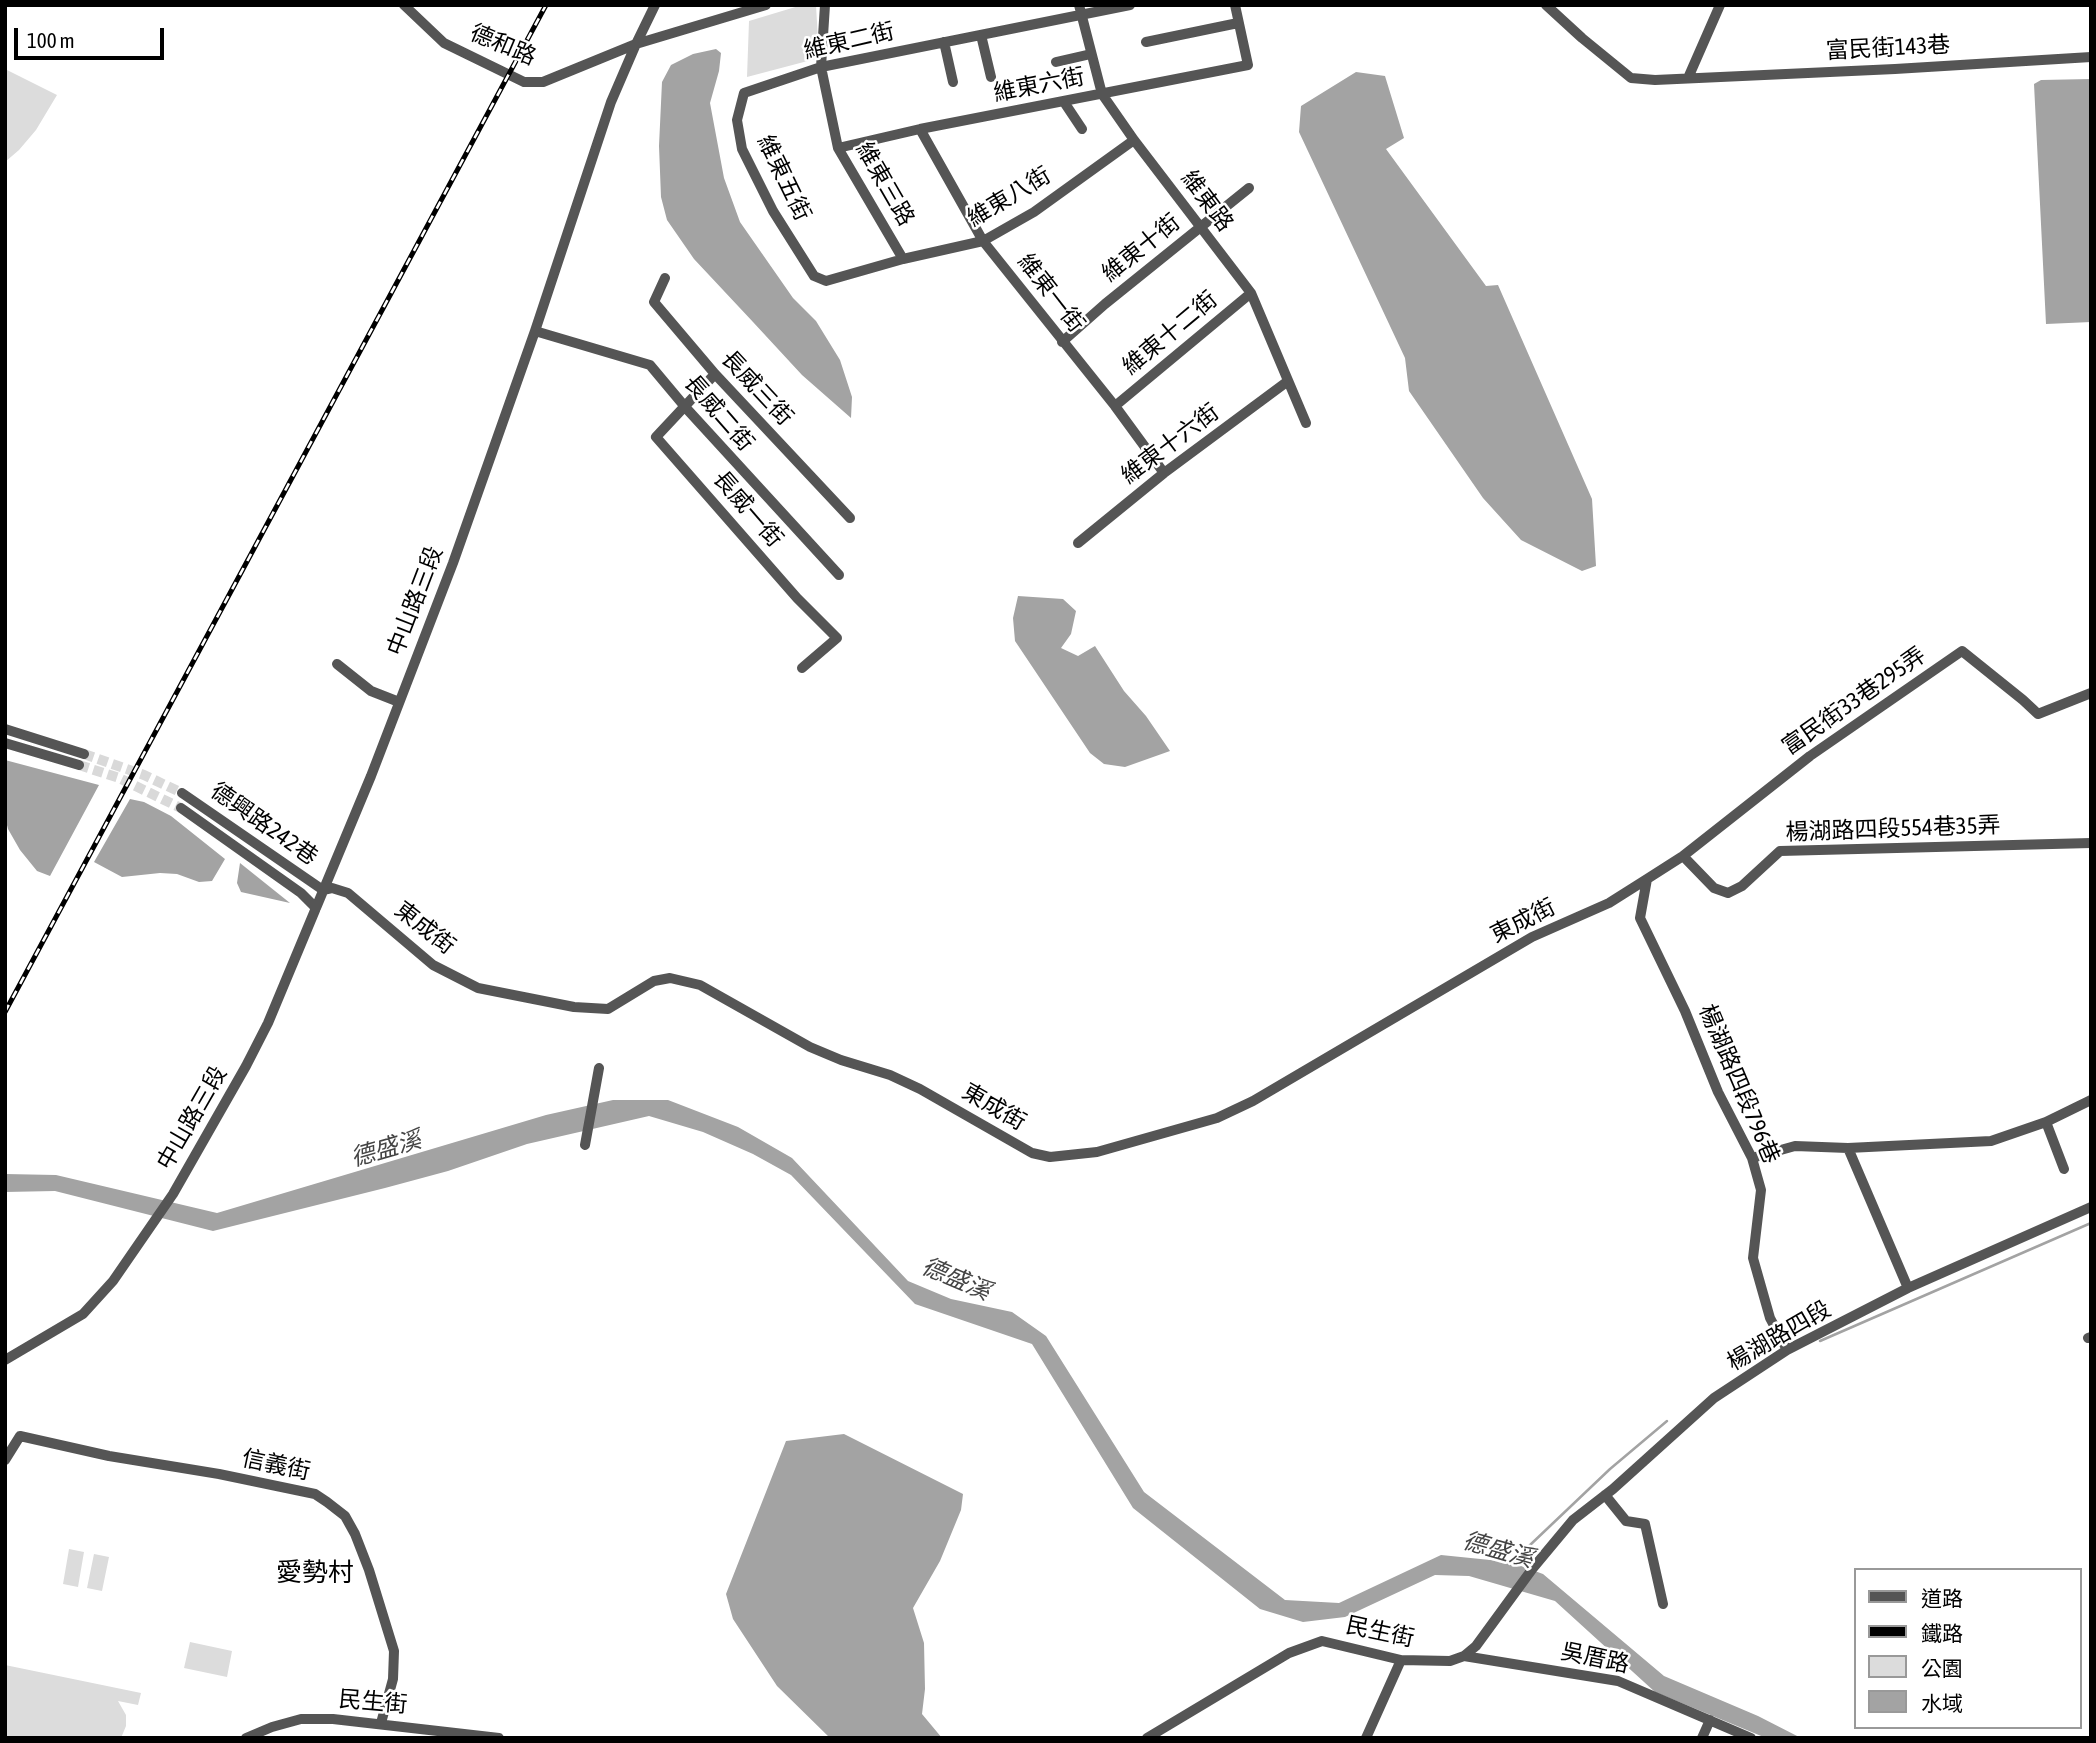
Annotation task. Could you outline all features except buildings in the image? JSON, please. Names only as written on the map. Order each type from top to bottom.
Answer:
[{"type":"street","name":"德和路","points":[[404,5],[444,43],[524,82],[544,82],[636,44],[766,5]]},
{"type":"street","name":"中山路三段","points":[[5,1360],[83,1314],[113,1281],[173,1194],[268,1023],[371,776],[453,563],[536,331],[611,102],[655,5]]},
{"type":"street","name":"維東三路","points":[[825,5],[821,67],[838,148],[904,258]]},
{"type":"street","name":"維東二街","points":[[744,93],[821,67],[981,34],[1080,10],[1130,5]]},
{"type":"street","points":[[1146,42],[1238,23],[1235,5]]},
{"type":"street","name":"富民街143巷","points":[[1546,5],[1631,78],[1655,80],[2091,57]]},
{"type":"street","points":[[1688,78],[1720,5]]},
{"type":"street","name":"維東路","points":[[1080,10],[1102,94],[1251,293],[1306,423]]},
{"type":"street","name":"維東六街","points":[[838,148],[920,129],[1248,65],[1238,23]]},
{"type":"street","points":[[981,34],[990,77]]},
{"type":"street","points":[[944,42],[953,82]]},
{"type":"street","points":[[1056,62],[1091,54]]},
{"type":"street","name":"維東五街","points":[[744,93],[737,120],[743,149],[773,211],[814,276]]},
{"type":"street","points":[[1064,102],[1083,129]]},
{"type":"street","name":"維東一街","points":[[920,129],[984,242],[1115,406],[1164,473]]},
{"type":"street","name":"維東八街","points":[[814,276],[826,281],[904,258],[984,242],[1034,212],[1134,140]]},
{"type":"street","name":"維東十街","points":[[1062,342],[1249,188]]},
{"type":"street","name":"長威三街","points":[[664,278],[654,302],[715,374],[850,518]]},
{"type":"street","name":"維東十二街","points":[[1115,406],[1251,293]]},
{"type":"street","name":"長威二街","points":[[536,331],[650,365],[685,408],[839,575]]},
{"type":"street","name":"長威一街","points":[[715,374],[656,437],[797,598],[837,638],[803,668]]},
{"type":"street","name":"維東十六街","points":[[1078,543],[1164,473],[1289,381]]},
{"type":"street","name":"富民街33巷295弄","points":[[1647,879],[1683,856],[1810,756],[1962,652],[2038,714],[2091,693]]},
{"type":"street","points":[[337,664],[372,691],[398,702]]},
{"type":"street","points":[[5,729],[81,759],[5,743]]},
{"type":"street","name":"德興路242巷","points":[[182,793],[323,890]]},
{"type":"street","name":"德興路242巷","points":[[181,808],[301,892],[316,908]]},
{"type":"street","name":"楊湖路四段554巷35弄","points":[[1683,856],[1714,888],[1728,893],[1742,886],[1780,851],[2091,844]]},
{"type":"street","name":"東成街","points":[[323,890],[332,888],[348,893],[433,965],[478,988],[574,1007],[608,1009],[654,981],[670,978],[700,985],[810,1047],[920,1088],[1028,1150],[1050,1157],[1097,1152],[1217,1118],[1254,1101],[1532,937],[1609,902],[1647,879]]},
{"type":"street","name":"楊湖路四段796巷","points":[[1647,879],[1640,918],[1685,1011],[1717,1092],[1752,1158],[1761,1190],[1753,1258],[1770,1318],[1787,1350]]},
{"type":"street","points":[[586,1140],[599,1068]]},
{"type":"street","points":[[1752,1158],[1795,1146],[1848,1148],[1992,1141],[2046,1122],[2091,1100]]},
{"type":"street","points":[[2046,1122],[2064,1169]]},
{"type":"street","points":[[1848,1148],[1908,1288]]},
{"type":"street","name":"楊湖路四段","points":[[1464,1656],[1476,1646],[1514,1592],[1573,1520],[1714,1398],[1787,1350],[1908,1288],[2091,1207]]},
{"type":"street","name":"信義街","points":[[5,1460],[20,1436],[108,1456],[219,1474],[314,1494],[336,1509],[345,1516],[363,1553],[394,1651],[393,1679],[381,1723]]},
{"type":"street","points":[[1605,1495],[1626,1521],[1645,1524],[1663,1604]]},
{"type":"street","name":"民生街","points":[[1147,1738],[1289,1653],[1322,1641],[1401,1660],[1450,1661],[1464,1656]]},
{"type":"street","name":"吳厝路","points":[[1464,1656],[1618,1681],[1748,1737]]},
{"type":"street","points":[[1366,1738],[1401,1660]]},
{"type":"street","name":"民生街","points":[[246,1738],[302,1719],[381,1723],[455,1735],[499,1738]]},
{"type":"street","points":[[1702,1738],[1710,1720]]},
{"type":"green space","points":[[802,5],[816,5],[819,58],[747,77],[749,21]]},
{"type":"green space","points":[[5,69],[57,95],[36,130],[5,162]]},
{"type":"green space","points":[[69,1549],[84,1552],[78,1587],[63,1584]]},
{"type":"green space","points":[[94,1554],[109,1557],[102,1591],[87,1588]]},
{"type":"green space","points":[[190,1642],[232,1651],[227,1677],[184,1668]]},
{"type":"green space","points":[[5,1665],[141,1693],[138,1705],[118,1701],[126,1715],[126,1726],[121,1738],[5,1738]]},
{"type":"water","points":[[716,49],[721,53],[719,71],[710,103],[724,178],[740,222],[793,298],[816,321],[840,360],[852,397],[851,418],[802,375],[694,259],[667,220],[661,197],[659,146],[662,82],[671,65],[693,54]]},
{"type":"water","points":[[1356,72],[1385,76],[1404,138],[1386,149],[1486,286],[1498,285],[1592,499],[1596,566],[1582,571],[1521,540],[1483,498],[1409,391],[1405,358],[1299,132],[1301,106]]},
{"type":"water","points":[[2091,79],[2091,322],[2046,324],[2034,84],[2041,80]]},
{"type":"water","points":[[1018,596],[1063,599],[1076,611],[1071,634],[1061,648],[1078,656],[1095,646],[1124,691],[1146,716],[1170,751],[1125,767],[1104,764],[1090,753],[1015,641],[1013,618]]},
{"type":"water","points":[[5,760],[99,785],[50,876],[37,871],[8,829],[5,817]]},
{"type":"water","points":[[130,799],[144,802],[171,816],[225,859],[212,881],[199,882],[177,874],[160,873],[122,877],[94,862]]},
{"type":"water","points":[[240,863],[290,903],[241,892],[237,883]]},
{"type":"water","points":[[613,1100],[668,1100],[738,1127],[792,1158],[908,1281],[951,1299],[1012,1312],[1046,1336],[1144,1492],[1285,1600],[1339,1603],[1441,1555],[1510,1562],[1543,1574],[1664,1676],[1758,1716],[1801,1738],[1766,1738],[1655,1692],[1555,1601],[1469,1576],[1435,1575],[1345,1617],[1303,1622],[1260,1609],[1133,1508],[1032,1344],[915,1304],[791,1175],[753,1154],[703,1132],[649,1116],[527,1144],[448,1171],[213,1231],[55,1191],[5,1192],[5,1174],[56,1175],[217,1213],[546,1115]]},
{"type":"water","points":[[844,1434],[963,1494],[961,1510],[940,1561],[913,1608],[924,1643],[925,1689],[922,1714],[942,1738],[830,1738],[777,1686],[733,1619],[726,1594],[786,1441]]},
{"type":"waterway","points":[[1820,1341],[2091,1223]]},
{"type":"waterway","name":"德盛溪","points":[[1509,1565],[1610,1469],[1667,1421]]},
{"type":"tunnel","points":[[84,754],[144,775],[182,793]]},
{"type":"tunnel","points":[[79,765],[119,778],[181,808]]},
{"type":"railway","points":[[5,1012],[546,5]]},
{"type":"district","name":"愛勢村","points":[[315,1573]]}]
